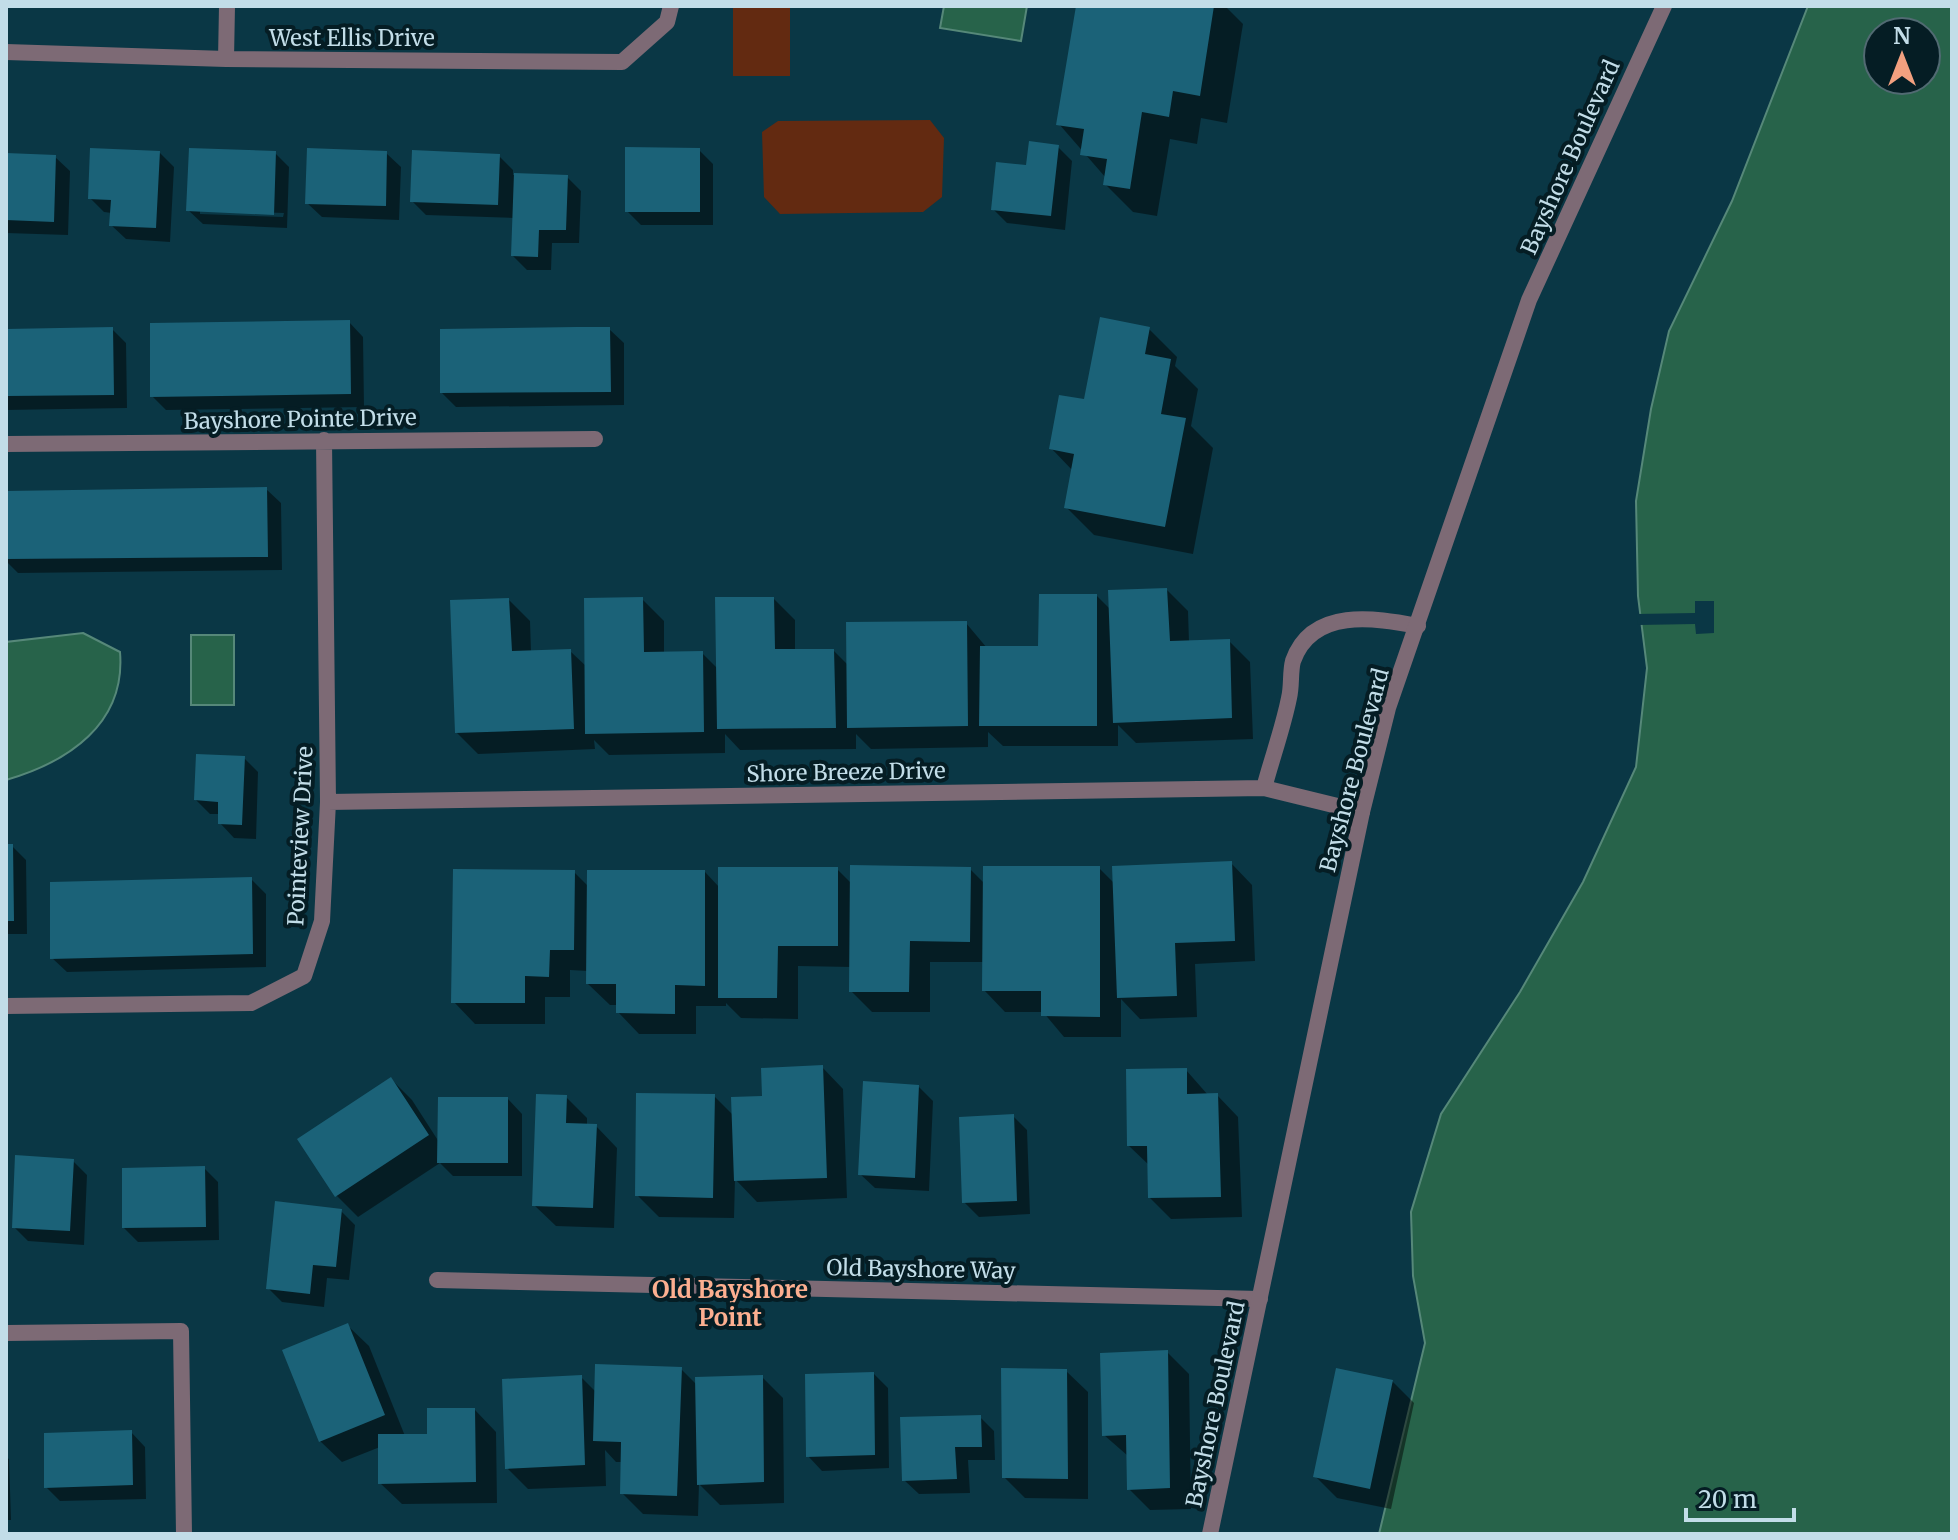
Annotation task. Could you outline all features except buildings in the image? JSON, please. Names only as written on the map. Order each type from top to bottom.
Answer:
[{"type":"street","points":[[226,59],[227,6]]},
{"type":"street","name":"West Ellis Drive","points":[[6,52],[226,59],[622,62],[667,22],[671,6]]},
{"type":"street","name":"Bayshore Boulevard","points":[[1210,1534],[1362,812],[1388,708],[1529,300],[1664,6]]},
{"type":"street","name":"Bayshore Pointe Drive","points":[[6,444],[595,439]]},
{"type":"street","name":"Pointeview Drive","points":[[6,1006],[251,1003],[304,976],[322,921],[328,802],[324,440]]},
{"type":"street","points":[[1264,788],[1290,696],[1293,662],[1304,640],[1324,625],[1367,616],[1418,626]]},
{"type":"street","name":"Shore Breeze Drive","points":[[328,802],[1264,788],[1362,812]]},
{"type":"street","name":"Old Bayshore Way","points":[[437,1280],[1260,1299]]},
{"type":"street","points":[[6,1333],[181,1331],[184,1534]]},
{"type":"shaded area","points":[[733,6],[790,6],[790,76],[733,76]]},
{"type":"shaded area","points":[[944,6],[1027,6],[1021,41],[940,28]]},
{"type":"shaded area","points":[[1808,6],[1952,6],[1952,1534],[1379,1534],[1425,1343],[1413,1276],[1411,1212],[1441,1114],[1520,992],[1583,882],[1636,767],[1647,668],[1638,596],[1636,501],[1651,409],[1669,331],[1732,201]]},
{"type":"shaded area","points":[[930,120],[944,138],[942,197],[923,212],[780,214],[764,197],[762,132],[778,121]]},
{"type":"shaded area","points":[[83,633],[120,652],[119,677],[113,700],[103,719],[71,751],[51,763],[6,780],[6,642]]},
{"type":"shaded area","points":[[191,635],[234,635],[234,705],[191,705]]},
{"type":"pier","points":[[1695,601],[1714,601],[1714,633],[1696,634],[1695,624],[1638,625],[1636,614],[1695,613]]},
{"type":"district","name":"Old Bayshore Point","points":[[730,1304]]}]
